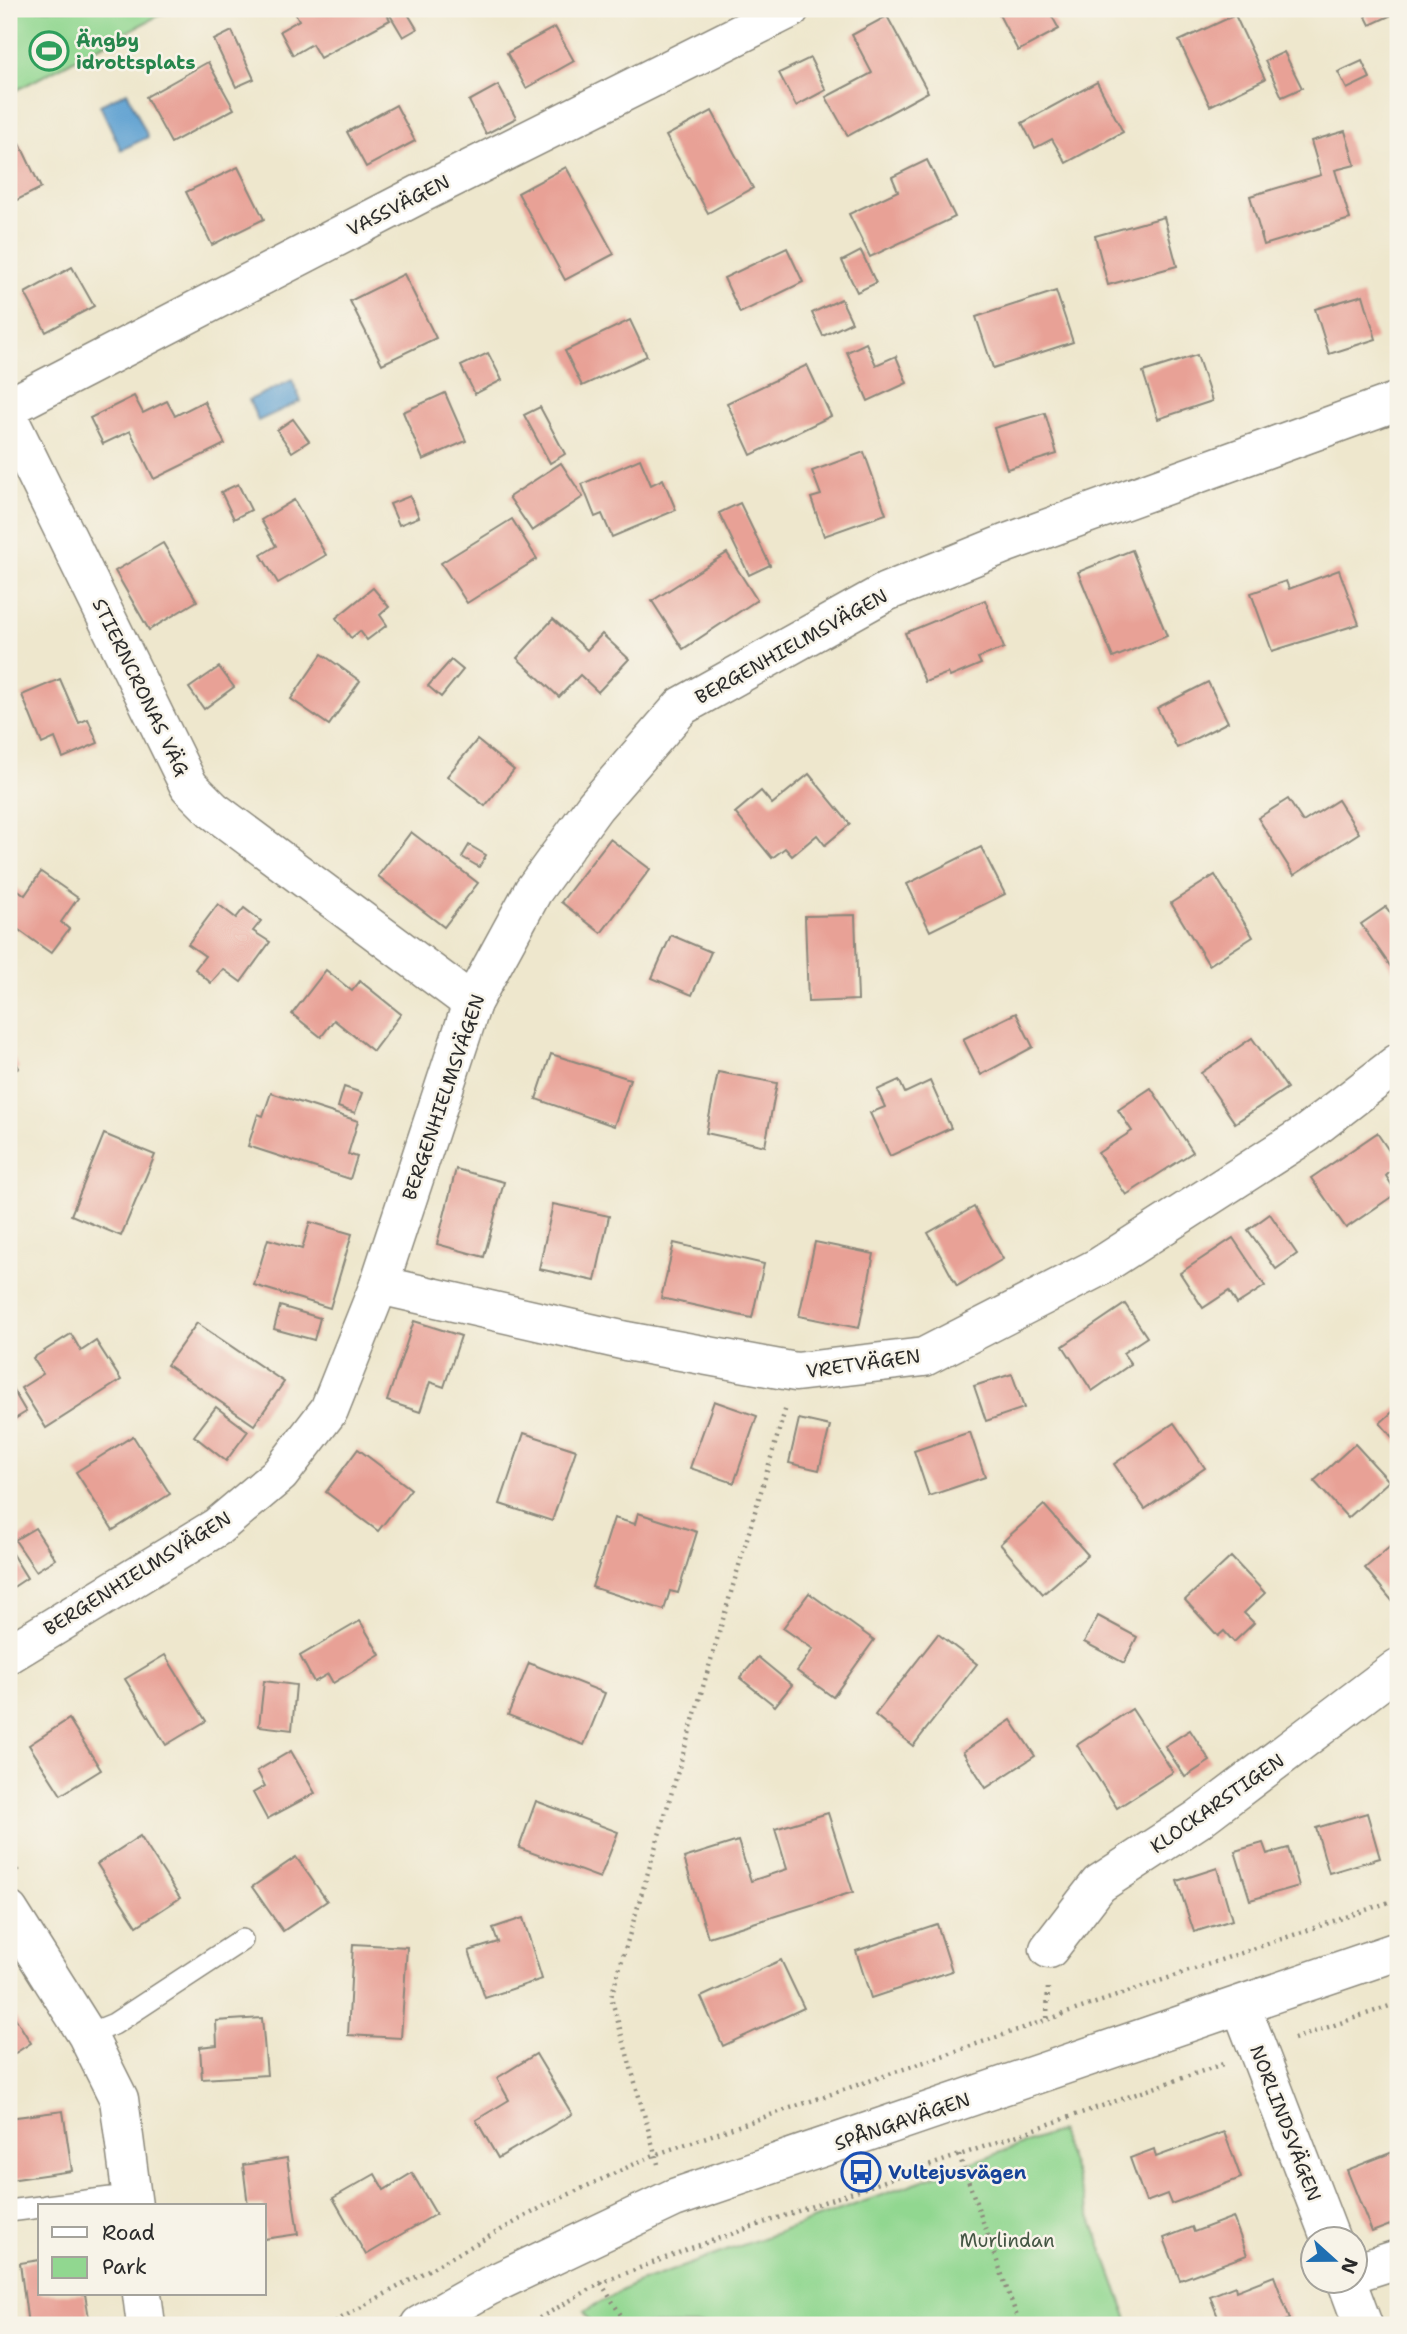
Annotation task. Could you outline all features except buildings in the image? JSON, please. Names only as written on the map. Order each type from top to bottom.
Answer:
[{"type":"street","name":"VASSVÄGEN","points":[[9,407],[420,194],[790,9]]},
{"type":"street","name":"BERGENHIELMSVÄGEN","points":[[9,1654],[217,1527],[280,1474],[329,1410],[379,1285],[472,1003],[533,891],[595,806],[682,706],[886,592],[1007,543],[1398,401]]},
{"type":"street","name":"STIERNCRONAS VÄG","points":[[9,419],[189,786],[213,810],[472,1003]]},
{"type":"street","name":"VRETVÄGEN","points":[[379,1285],[626,1341],[796,1372],[925,1357],[1098,1267],[1306,1134],[1398,1063]]},
{"type":"street","name":"KLOCKARSTIGEN","points":[[1049,1950],[1099,1884],[1197,1819],[1398,1668]]},
{"type":"street","points":[[9,1911],[88,2035],[119,2099],[132,2203]]},
{"type":"street","name":"SPÅNGAVÄGEN","points":[[420,2325],[489,2286],[674,2199],[1398,1951]]},
{"type":"street","name":"NORLINDSVÄGEN","points":[[1241,2006],[1326,2226]]},
{"type":"street","points":[[1368,2269],[1398,2259]]},
{"type":"street","points":[[142,2296],[146,2325]]},
{"type":"street","points":[[1352,2296],[1363,2325]]},
{"type":"lane","points":[[88,2035],[114,2024],[242,1940]]},
{"type":"lane","points":[[62,2204],[111,2198],[132,2203]]},
{"type":"lane","points":[[9,2211],[38,2207]]},
{"type":"path","points":[[691,2248],[674,2199],[654,2155],[611,1997],[796,1372]]},
{"type":"path","points":[[527,2325],[601,2283],[691,2248],[1398,2003]]},
{"type":"path","points":[[959,2155],[1020,2325]]},
{"type":"path","points":[[601,2283],[627,2325]]},
{"type":"green space","name":"Ängby idrottsplats","points":[[9,9],[171,9],[9,94]]},
{"type":"green space","name":"Murlindan","points":[[1059,2131],[1130,2325],[592,2325],[584,2311],[632,2285]]},
{"type":"water","points":[[127,92],[148,137],[121,150],[100,105]]},
{"type":"water","points":[[292,380],[301,401],[258,421],[249,400]]},
{"type":"place","name":"Ängby idrottsplats","points":[[49,51]]},
{"type":"place","name":"Vultejusvägen","points":[[861,2172]]}]
